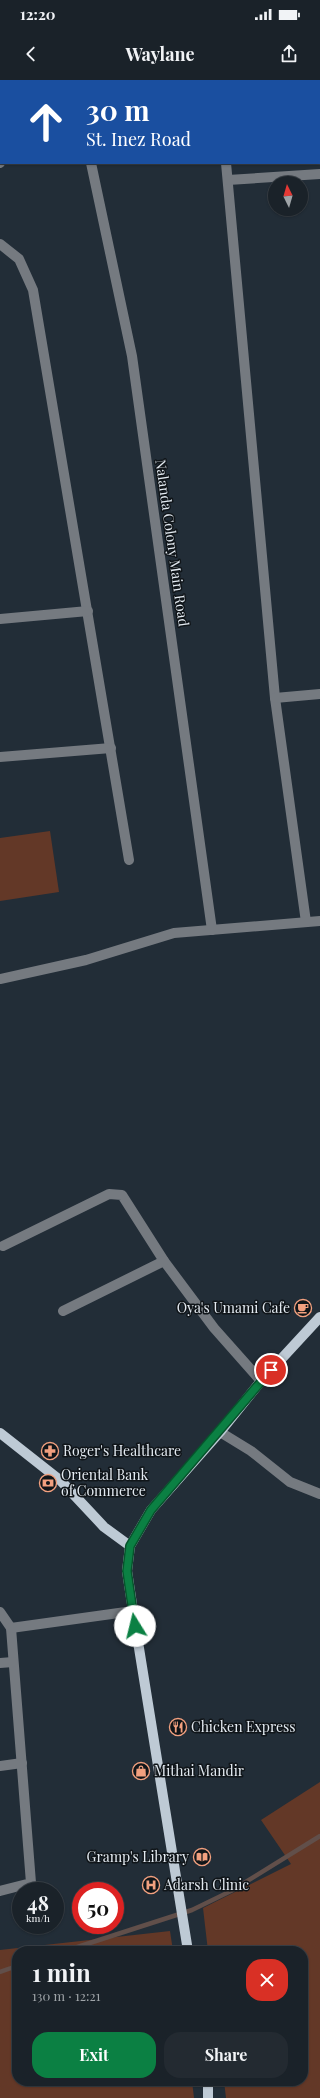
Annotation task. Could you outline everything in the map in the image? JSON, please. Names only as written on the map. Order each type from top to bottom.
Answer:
[{"type":"main road","points":[[187,1946],[127,1571],[130,1546],[151,1510],[220,1432],[261,1381],[320,1317]]},
{"type":"main road","points":[[0,1433],[61,1481],[104,1527],[130,1546]]},
{"type":"main road","points":[[208,2086],[208,2098]]},
{"type":"street","name":"Nalanda Colony Main Road","points":[[91,164],[132,356],[212,930]]},
{"type":"street","points":[[226,164],[275,698],[306,922]]},
{"type":"street","points":[[228,180],[320,174]]},
{"type":"street","points":[[0,244],[19,259],[33,290],[129,860]]},
{"type":"street","points":[[0,620],[88,611]]},
{"type":"street","points":[[275,698],[320,694]]},
{"type":"street","points":[[0,757],[111,748]]},
{"type":"street","points":[[0,979],[86,960],[174,933],[320,921]]},
{"type":"street","points":[[3,1246],[109,1194],[122,1194],[164,1261],[214,1328],[261,1381]]},
{"type":"street","points":[[63,1311],[164,1261]]},
{"type":"street","points":[[220,1432],[251,1451],[290,1482],[320,1494]]},
{"type":"street","points":[[11,1628],[133,1611]]},
{"type":"street","points":[[0,1612],[11,1628],[31,1883],[0,1891]]},
{"type":"street","points":[[0,1663],[13,1662]]},
{"type":"street","points":[[0,1766],[22,1763]]},
{"type":"shaded area","points":[[50,831],[59,892],[0,901],[0,838]]},
{"type":"shaded area","points":[[320,1782],[320,2098],[226,2098],[225,2086],[308,2086],[308,1946],[207,1946],[203,1908],[291,1864],[261,1820]]},
{"type":"shaded area","points":[[170,1931],[172,1946],[36,1946]]},
{"type":"shaded area","points":[[12,1949],[12,2086],[193,2086],[194,2098],[0,2098],[0,1950]]},
{"type":"waterway","points":[[80,1946],[192,1910],[231,1891],[320,1836]]},
{"type":"waterway","points":[[0,1972],[12,1968]]},
{"type":"place","name":"Oya's Umami Cafe","points":[[303,1308]]},
{"type":"place","name":"Roger's Healthcare","points":[[50,1451]]},
{"type":"place","name":"Oriental Bank of Commerce","points":[[48,1483]]},
{"type":"place","name":"Chicken Express","points":[[178,1727]]},
{"type":"place","name":"Mithai Mandir","points":[[141,1771]]},
{"type":"place","name":"Gramp's Library","points":[[202,1857]]},
{"type":"place","name":"Adarsh Clinic","points":[[151,1885]]},
{"type":"route","points":[[135,1626],[127,1571],[130,1546],[151,1510],[220,1432],[271,1370]]}]
